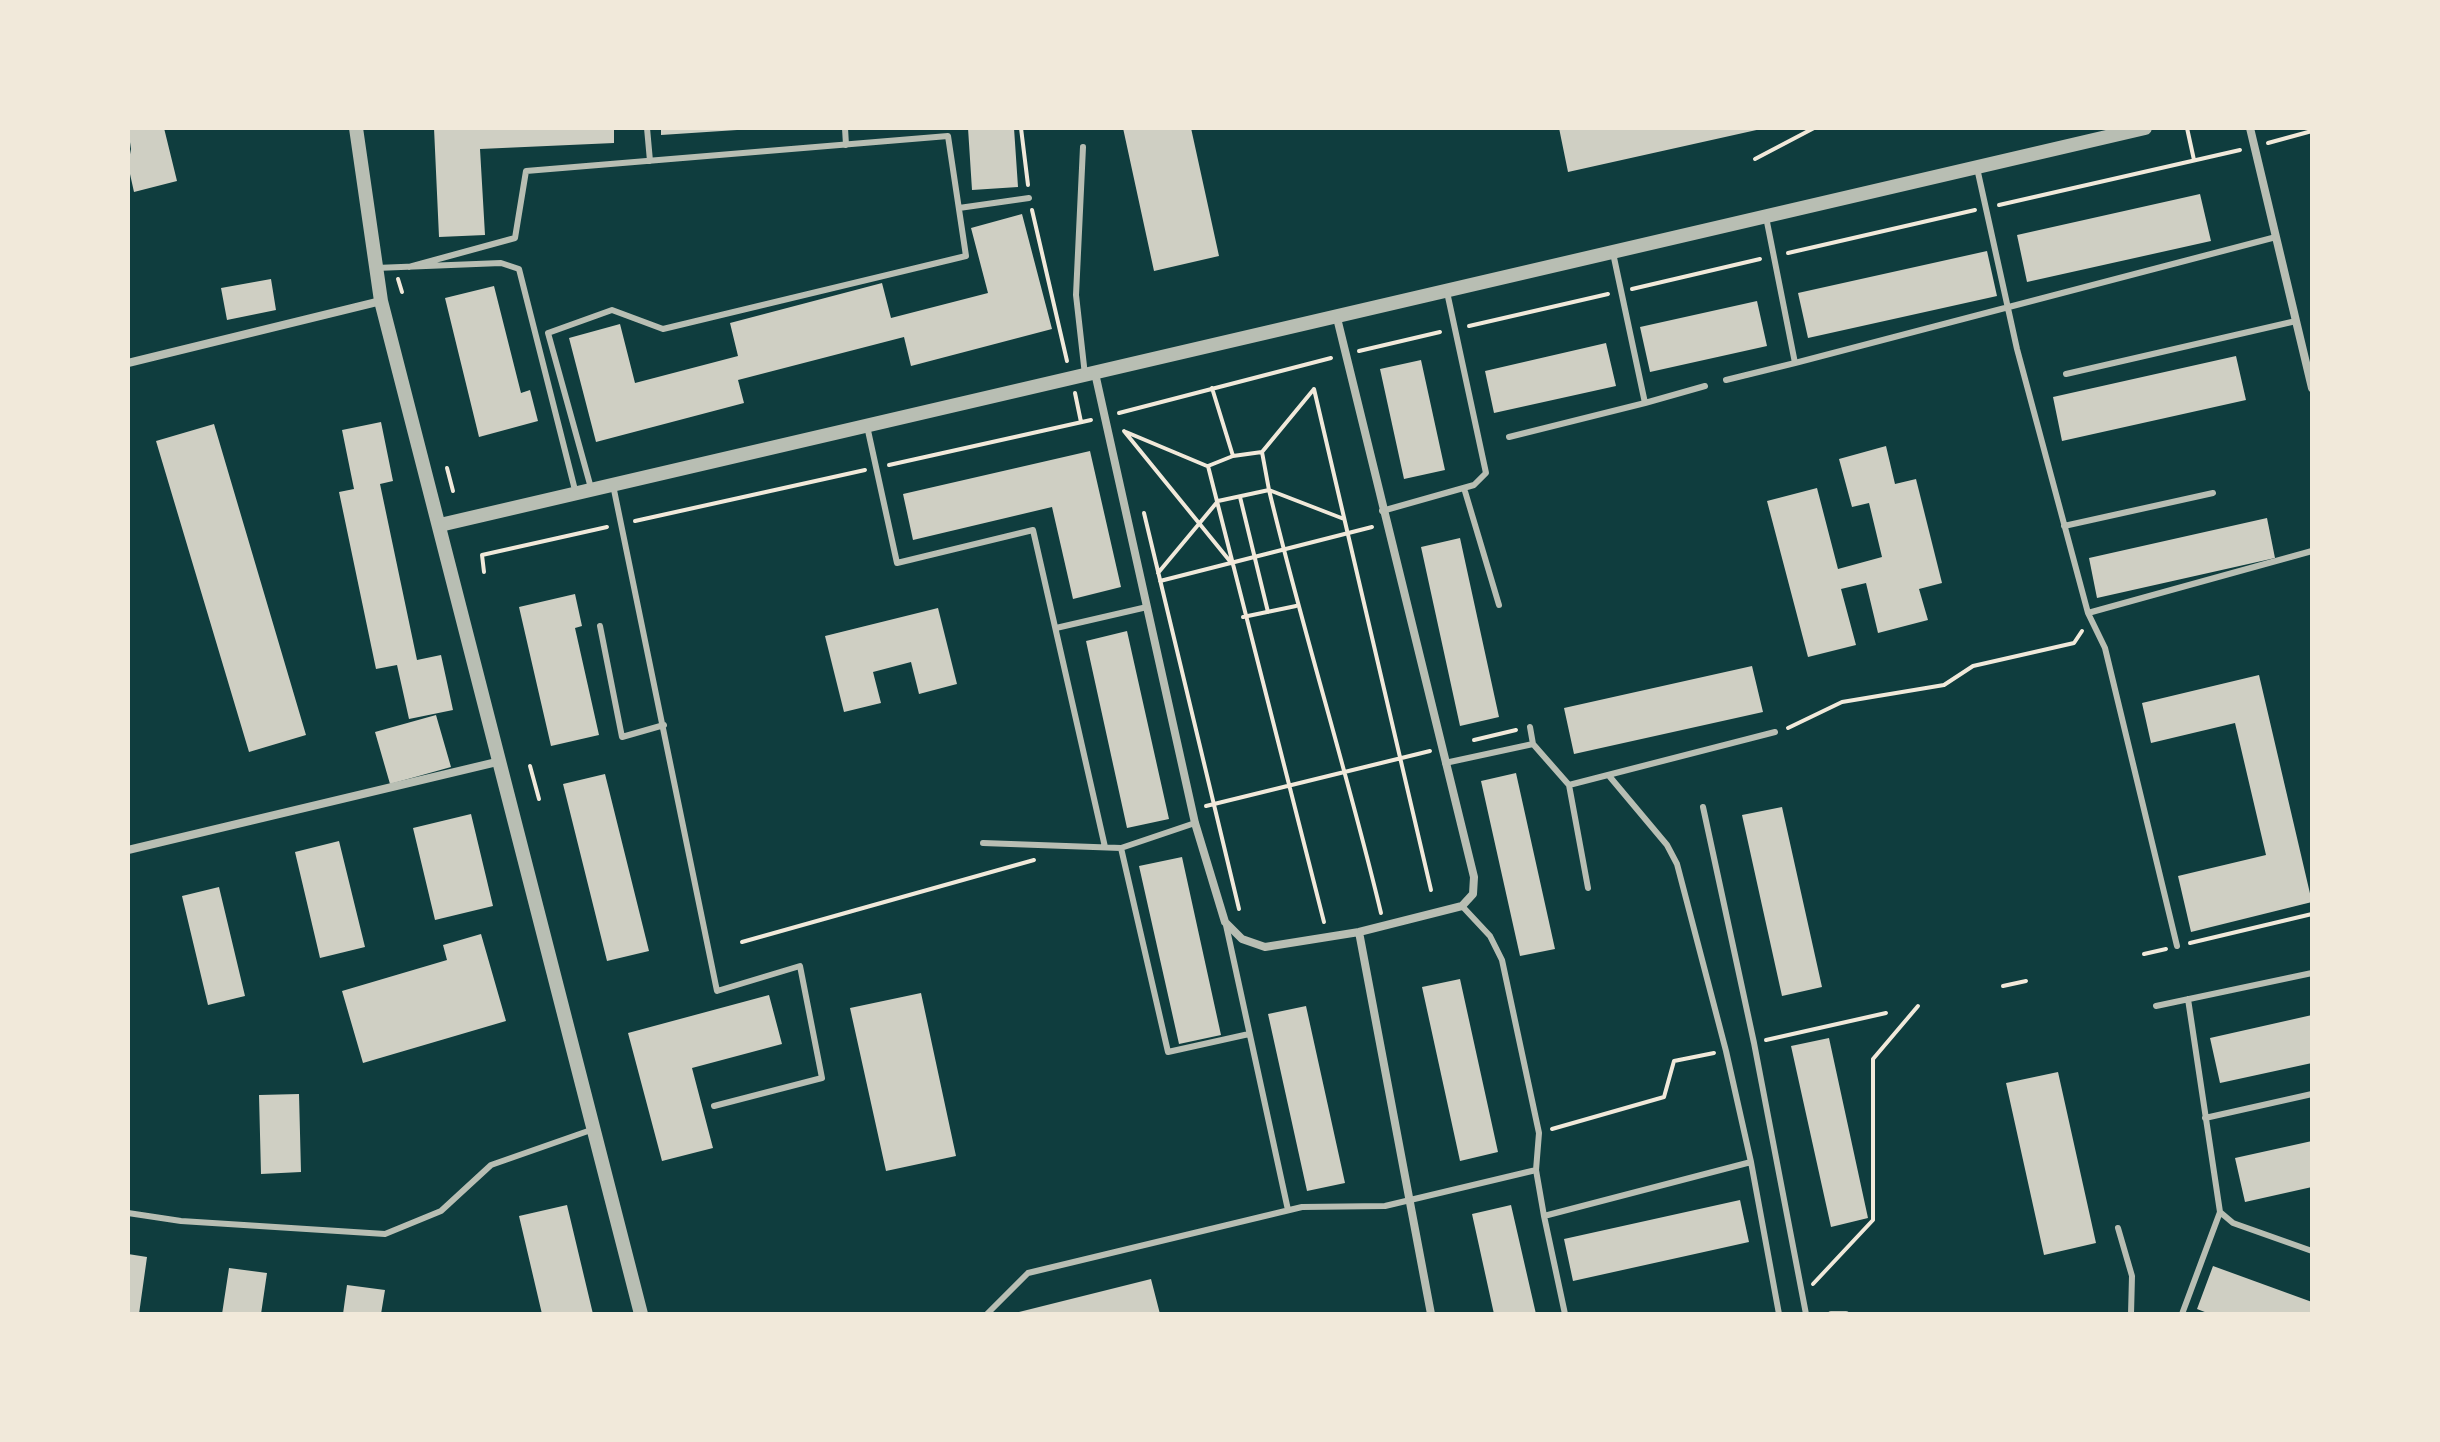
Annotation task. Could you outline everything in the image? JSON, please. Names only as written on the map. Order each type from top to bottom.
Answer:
[{"type":"street","points":[[356,128],[381,301],[641,1314]]},
{"type":"street","points":[[440,525],[2145,128]]},
{"type":"street","points":[[2250,128],[2312,388]]},
{"type":"street","points":[[128,363],[381,301]]},
{"type":"street","points":[[1084,375],[1104,417],[1195,823],[1225,922],[1242,939],[1265,947],[1385,927],[1462,906],[1473,894],[1474,877],[1337,318]]},
{"type":"street","points":[[128,850],[501,761]]},
{"type":"street","points":[[1359,932],[1431,1314]]},
{"type":"lane","points":[[647,128],[650,161]]},
{"type":"lane","points":[[845,128],[846,145]]},
{"type":"lane","points":[[409,267],[515,238],[526,171],[948,136],[966,256],[663,329],[612,310],[548,333],[591,490]]},
{"type":"lane","points":[[1083,147],[1076,295],[1084,375]]},
{"type":"lane","points":[[1976,167],[2008,309],[2064,526],[2088,613],[2105,648],[2177,946]]},
{"type":"lane","points":[[959,208],[1029,198]]},
{"type":"lane","points":[[1766,217],[1795,363]]},
{"type":"lane","points":[[1726,380],[2276,237]]},
{"type":"lane","points":[[1613,253],[1645,403]]},
{"type":"lane","points":[[376,268],[501,263],[519,269],[576,494]]},
{"type":"lane","points":[[1382,511],[1464,488],[1481,480],[1486,465],[1447,292]]},
{"type":"lane","points":[[2066,374],[2296,321]]},
{"type":"lane","points":[[1509,437],[1705,386]]},
{"type":"lane","points":[[867,426],[897,563],[1033,530],[1105,847]]},
{"type":"lane","points":[[613,485],[717,991],[800,966],[822,1078],[714,1106]]},
{"type":"lane","points":[[1464,488],[1499,605]]},
{"type":"lane","points":[[2064,526],[2213,493]]},
{"type":"lane","points":[[2088,613],[2312,551]]},
{"type":"lane","points":[[1056,628],[1147,607]]},
{"type":"lane","points":[[600,626],[622,737],[664,725]]},
{"type":"lane","points":[[1530,727],[1533,744],[1569,785],[1588,888]]},
{"type":"lane","points":[[1569,785],[1610,777],[1775,732]]},
{"type":"lane","points":[[1445,763],[1533,744]]},
{"type":"lane","points":[[1610,777],[1667,845],[1677,864],[1726,1051],[1751,1162],[1779,1314]]},
{"type":"lane","points":[[1703,807],[1754,1043],[1806,1314]]},
{"type":"lane","points":[[983,843],[1121,848],[1195,823]]},
{"type":"lane","points":[[1121,848],[1168,1052],[1249,1034]]},
{"type":"lane","points":[[1462,906],[1490,936],[1502,960],[1539,1133],[1536,1170],[1565,1314]]},
{"type":"lane","points":[[1225,922],[1288,1210]]},
{"type":"lane","points":[[2156,1006],[2312,973]]},
{"type":"lane","points":[[2182,1314],[2220,1212],[2188,999]]},
{"type":"lane","points":[[2205,1118],[2312,1094]]},
{"type":"lane","points":[[128,1213],[181,1221],[385,1234],[441,1211],[491,1165],[594,1128]]},
{"type":"lane","points":[[1544,1216],[1751,1162]]},
{"type":"lane","points":[[987,1314],[1028,1273],[1288,1210],[1331,1205],[1385,1206],[1536,1170]]},
{"type":"lane","points":[[2220,1212],[2233,1223],[2312,1251]]},
{"type":"lane","points":[[2118,1228],[2132,1276],[2131,1314]]},
{"type":"lane","points":[[1831,1314],[1846,1314]]},
{"type":"path","points":[[1021,128],[1029,198],[1084,375],[1081,422]]},
{"type":"path","points":[[1755,159],[1814,128]]},
{"type":"path","points":[[2187,128],[2194,160]]},
{"type":"path","points":[[484,572],[482,555],[1104,417],[1345,354],[2254,147],[2312,131]]},
{"type":"path","points":[[1212,388],[1233,456]]},
{"type":"path","points":[[1124,431],[1208,466],[1233,456],[1262,452],[1314,389],[1431,890]]},
{"type":"path","points":[[1120,413],[1128,445]]},
{"type":"path","points":[[1124,431],[1231,563]]},
{"type":"path","points":[[1262,452],[1297,606],[1348,774],[1385,927]]},
{"type":"path","points":[[1208,466],[1243,617],[1292,787],[1328,936]]},
{"type":"path","points":[[447,468],[453,491]]},
{"type":"path","points":[[1158,573],[1218,501],[1269,490],[1344,519]]},
{"type":"path","points":[[1240,497],[1268,612]]},
{"type":"path","points":[[1141,502],[1242,922]]},
{"type":"path","points":[[1142,585],[1385,523]]},
{"type":"path","points":[[1243,617],[1297,606]]},
{"type":"path","points":[[1775,732],[1803,723],[1842,702],[1944,685],[1973,666],[2074,643],[2083,631],[2088,613]]},
{"type":"path","points":[[1192,809],[1348,774],[1530,727]]},
{"type":"path","points":[[530,766],[539,799]]},
{"type":"path","points":[[742,942],[1037,859]]},
{"type":"path","points":[[2144,954],[2312,914]]},
{"type":"path","points":[[2003,986],[2026,981]]},
{"type":"path","points":[[1802,1294],[1873,1220],[1873,1059],[1918,1006]]},
{"type":"path","points":[[1789,1035],[1886,1013]]},
{"type":"path","points":[[1539,1133],[1664,1097],[1674,1061]]},
{"type":"building","points":[[128,128],[164,128],[177,181],[134,192],[128,165],[131,149]]},
{"type":"building","points":[[434,128],[614,128],[614,143],[480,149],[485,235],[439,237]]},
{"type":"building","points":[[661,128],[737,128],[737,130],[661,135]]},
{"type":"building","points":[[968,128],[1014,128],[1018,187],[972,190]]},
{"type":"building","points":[[1123,128],[1191,128],[1219,256],[1154,271]]},
{"type":"building","points":[[1559,128],[1761,128],[1761,129],[1568,172]]},
{"type":"building","points":[[2200,194],[2211,241],[2027,282],[2017,235]]},
{"type":"building","points":[[1022,214],[1052,329],[911,366],[904,337],[738,380],[744,403],[596,442],[569,338],[620,324],[635,383],[738,356],[730,323],[882,283],[891,318],[988,293],[971,228]]},
{"type":"building","points":[[1987,251],[1997,296],[1808,338],[1798,293]]},
{"type":"building","points":[[271,279],[276,310],[227,320],[221,288]]},
{"type":"building","points":[[494,286],[521,393],[530,390],[538,421],[479,437],[445,298]]},
{"type":"building","points":[[1757,301],[1767,346],[1650,372],[1640,327]]},
{"type":"building","points":[[1606,343],[1616,386],[1494,413],[1485,371]]},
{"type":"building","points":[[2236,356],[2246,400],[2062,441],[2053,397]]},
{"type":"building","points":[[1421,360],[1445,470],[1404,479],[1380,369]]},
{"type":"building","points":[[381,422],[393,481],[380,484],[417,660],[441,655],[453,710],[409,719],[397,665],[376,669],[339,492],[354,489],[342,430]]},
{"type":"building","points":[[214,424],[306,735],[249,752],[156,441]]},
{"type":"building","points":[[1886,446],[1895,484],[1916,479],[1942,583],[1919,589],[1928,620],[1878,633],[1866,583],[1841,589],[1856,645],[1808,657],[1767,501],[1817,488],[1838,569],[1882,557],[1869,503],[1852,507],[1839,459]]},
{"type":"building","points":[[1090,451],[1121,587],[1073,599],[1052,507],[913,540],[903,494]]},
{"type":"building","points":[[2267,518],[2275,558],[2097,598],[2089,558]]},
{"type":"building","points":[[1460,538],[1499,717],[1460,726],[1421,547]]},
{"type":"building","points":[[575,594],[582,626],[575,628],[599,735],[551,746],[519,607]]},
{"type":"building","points":[[938,608],[957,684],[919,694],[911,662],[873,672],[881,703],[844,712],[825,636]]},
{"type":"building","points":[[1127,631],[1169,819],[1127,828],[1086,641]]},
{"type":"building","points":[[1752,666],[1763,712],[1574,754],[1564,708]]},
{"type":"building","points":[[2259,675],[2312,902],[2191,932],[2178,876],[2266,855],[2235,723],[2151,743],[2142,703]]},
{"type":"building","points":[[436,715],[451,767],[390,784],[375,732]]},
{"type":"building","points":[[1516,773],[1555,949],[1520,956],[1481,781]]},
{"type":"building","points":[[605,774],[649,951],[607,961],[563,784]]},
{"type":"building","points":[[1782,807],[1822,987],[1782,996],[1742,815]]},
{"type":"building","points":[[471,814],[493,906],[435,920],[413,828]]},
{"type":"building","points":[[339,841],[365,947],[320,958],[295,852]]},
{"type":"building","points":[[1182,857],[1221,1035],[1179,1044],[1139,866]]},
{"type":"building","points":[[219,887],[245,996],[208,1005],[182,896]]},
{"type":"building","points":[[481,934],[506,1021],[363,1063],[342,991],[447,960],[443,945]]},
{"type":"building","points":[[1460,979],[1498,1152],[1460,1161],[1422,987]]},
{"type":"building","points":[[921,993],[956,1156],[886,1171],[850,1008]]},
{"type":"building","points":[[769,995],[782,1044],[692,1068],[713,1148],[662,1161],[628,1033]]},
{"type":"building","points":[[1306,1006],[1345,1183],[1307,1191],[1268,1014]]},
{"type":"building","points":[[2312,1015],[2312,1063],[2220,1083],[2210,1038]]},
{"type":"building","points":[[1829,1038],[1868,1218],[1831,1227],[1791,1046]]},
{"type":"building","points":[[2058,1072],[2096,1243],[2044,1255],[2006,1083]]},
{"type":"building","points":[[299,1094],[301,1172],[261,1174],[259,1095]]},
{"type":"building","points":[[2312,1141],[2312,1187],[2245,1202],[2235,1158]]},
{"type":"building","points":[[1740,1200],[1749,1242],[1573,1281],[1564,1239]]},
{"type":"building","points":[[567,1205],[593,1314],[542,1314],[519,1216]]},
{"type":"building","points":[[1511,1205],[1536,1314],[1494,1314],[1472,1214]]},
{"type":"building","points":[[128,1254],[147,1257],[139,1314],[128,1314]]},
{"type":"building","points":[[2213,1266],[2312,1302],[2312,1314],[2210,1314],[2197,1309]]},
{"type":"building","points":[[229,1268],[267,1273],[261,1314],[222,1314]]},
{"type":"building","points":[[1151,1279],[1160,1314],[1015,1314],[1015,1313]]},
{"type":"building","points":[[347,1285],[385,1290],[381,1314],[343,1314]]}]
